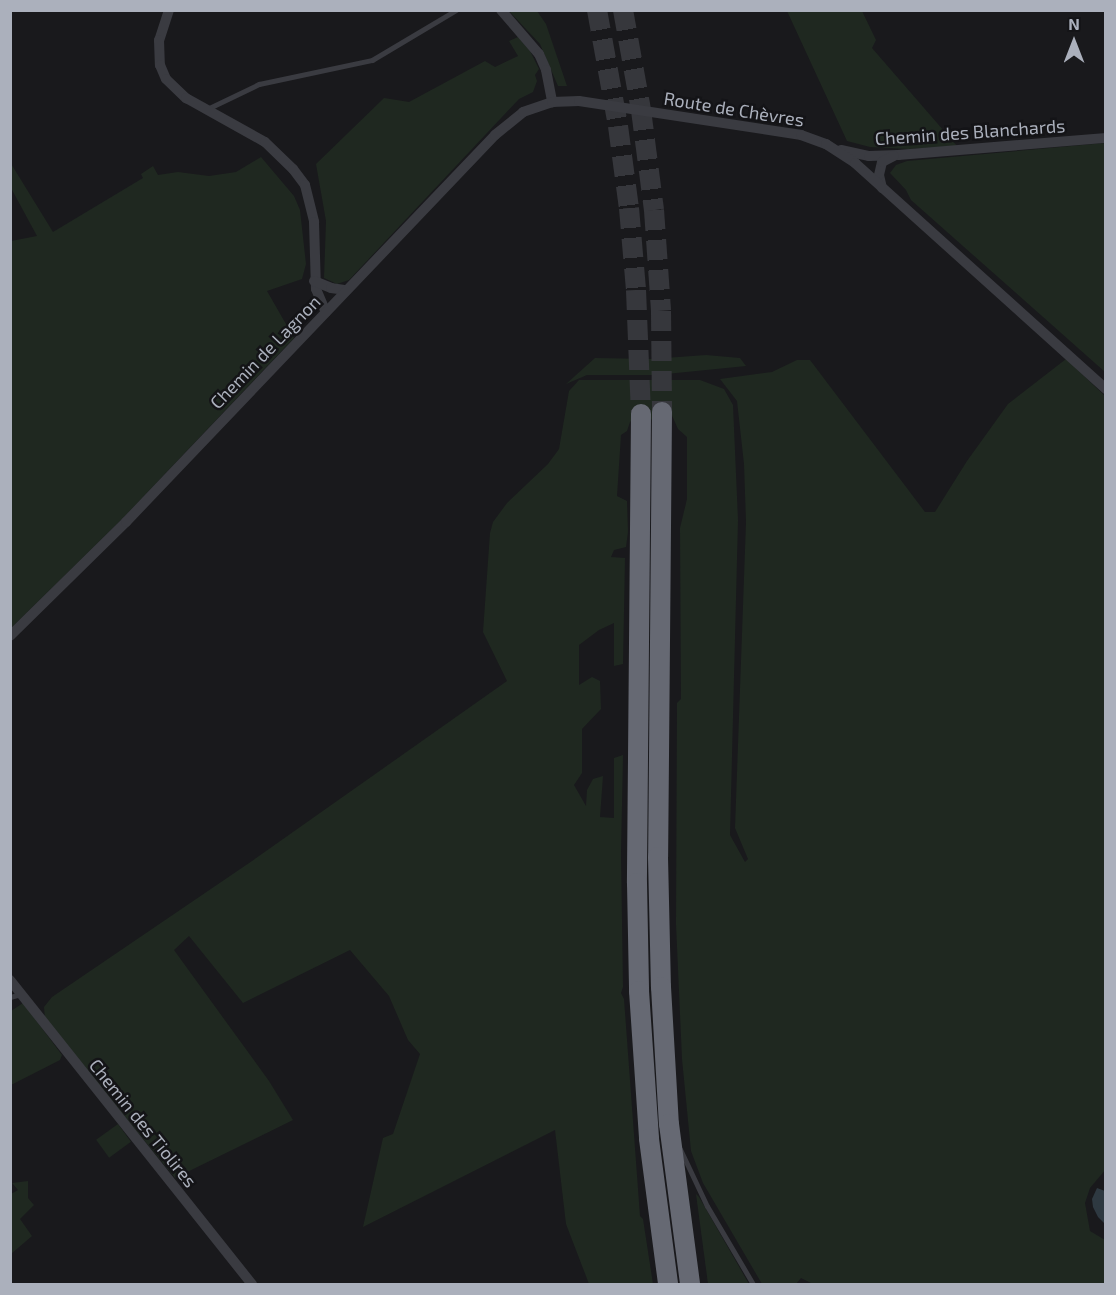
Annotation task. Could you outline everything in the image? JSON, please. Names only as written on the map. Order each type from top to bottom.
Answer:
[{"type":"highway","points":[[662,412],[658,857],[661,987],[669,1124],[690,1284]]},
{"type":"highway","points":[[641,414],[637,847],[639,991],[649,1139],[668,1284]]},
{"type":"street","points":[[169,10],[159,40],[162,73],[175,89],[265,142],[293,169],[305,185],[314,222],[314,281],[326,312]]},
{"type":"street","points":[[501,10],[539,54],[546,70],[552,102]]},
{"type":"street","name":"Route de Chèvres","points":[[552,102],[579,101],[801,135],[838,150],[1106,389]]},
{"type":"street","name":"Chemin de Lagnon","points":[[10,636],[118,531],[507,124],[531,108],[552,102]]},
{"type":"street","name":"Chemin des Blanchards","points":[[838,150],[869,156],[898,155],[1106,138]]},
{"type":"street","points":[[882,188],[879,176],[882,162],[898,155]]},
{"type":"street","points":[[314,281],[331,288],[346,290]]},
{"type":"street","name":"Chemin des Tiolires","points":[[10,980],[16,995],[252,1284]]},
{"type":"lane","points":[[207,109],[260,84],[372,60],[456,10]]},
{"type":"lane","points":[[669,1124],[706,1206],[753,1284]]},
{"type":"shaded area","points":[[509,11],[537,11],[546,24],[567,86],[558,86],[540,44]]},
{"type":"shaded area","points":[[787,11],[862,11],[876,40],[872,48],[957,146],[908,149],[870,147],[847,141]]},
{"type":"shaded area","points":[[518,37],[530,51],[539,69],[535,75],[537,81],[533,92],[519,99],[349,280],[337,284],[324,278],[326,221],[316,164],[384,98],[409,102],[485,61],[495,67],[518,56],[509,41]]},
{"type":"shaded area","points":[[1105,143],[1105,372],[911,200],[906,190],[890,173],[896,165],[907,161]]},
{"type":"shaded area","points":[[261,157],[294,196],[300,210],[306,264],[302,279],[267,291],[294,338],[123,518],[11,628],[11,241],[37,236],[11,188],[10,162],[53,232],[143,178],[141,174],[153,166],[158,175],[178,172],[209,176],[236,172]]},
{"type":"shaded area","points":[[706,355],[740,358],[746,366],[656,375],[587,375],[566,384],[595,358],[651,359]]},
{"type":"shaded area","points":[[1066,359],[1105,396],[1106,1169],[1090,1188],[1085,1203],[1090,1231],[1105,1240],[1105,1284],[813,1284],[801,1278],[796,1284],[762,1284],[703,1183],[691,1151],[682,1059],[676,924],[677,703],[681,699],[680,528],[687,499],[687,437],[678,429],[670,411],[651,420],[649,416],[636,416],[630,422],[627,431],[621,435],[617,496],[627,501],[628,532],[626,547],[614,550],[611,557],[625,558],[623,664],[614,666],[614,623],[599,630],[579,645],[579,685],[592,677],[600,681],[601,709],[582,729],[582,773],[574,785],[586,806],[587,790],[593,779],[603,776],[600,817],[614,818],[614,758],[623,755],[621,854],[623,987],[621,993],[624,999],[640,1216],[643,1219],[653,1284],[589,1284],[566,1224],[555,1130],[363,1227],[383,1138],[393,1134],[420,1054],[408,1040],[389,996],[350,950],[243,1003],[189,936],[174,950],[269,1081],[293,1120],[175,1178],[45,1019],[44,1007],[52,997],[252,861],[507,681],[483,632],[490,533],[493,522],[507,503],[548,464],[559,449],[569,391],[579,380],[700,380],[724,389],[733,405],[738,520],[730,835],[745,862],[748,859],[735,828],[746,522],[744,464],[737,401],[720,379],[772,372],[797,360],[810,360],[925,512],[935,512],[967,461],[1008,404]]},
{"type":"shaded area","points":[[23,1003],[62,1055],[60,1060],[11,1085],[11,1011]]},
{"type":"shaded area","points":[[118,1124],[131,1142],[109,1158],[96,1140]]},
{"type":"shaded area","points":[[28,1181],[28,1198],[34,1205],[20,1219],[32,1236],[11,1254],[11,1194],[18,1190],[12,1183]]},
{"type":"shaded area","points":[[1097,1188],[1105,1191],[1105,1224],[1093,1207],[1092,1199]]},
{"type":"shaded area","points":[[696,1194],[699,1197],[749,1284],[708,1284]]},
{"type":"tunnel","points":[[597,10],[618,126],[629,208],[636,290],[641,414]]},
{"type":"tunnel","points":[[623,10],[641,110],[654,210],[661,311],[662,412]]}]
